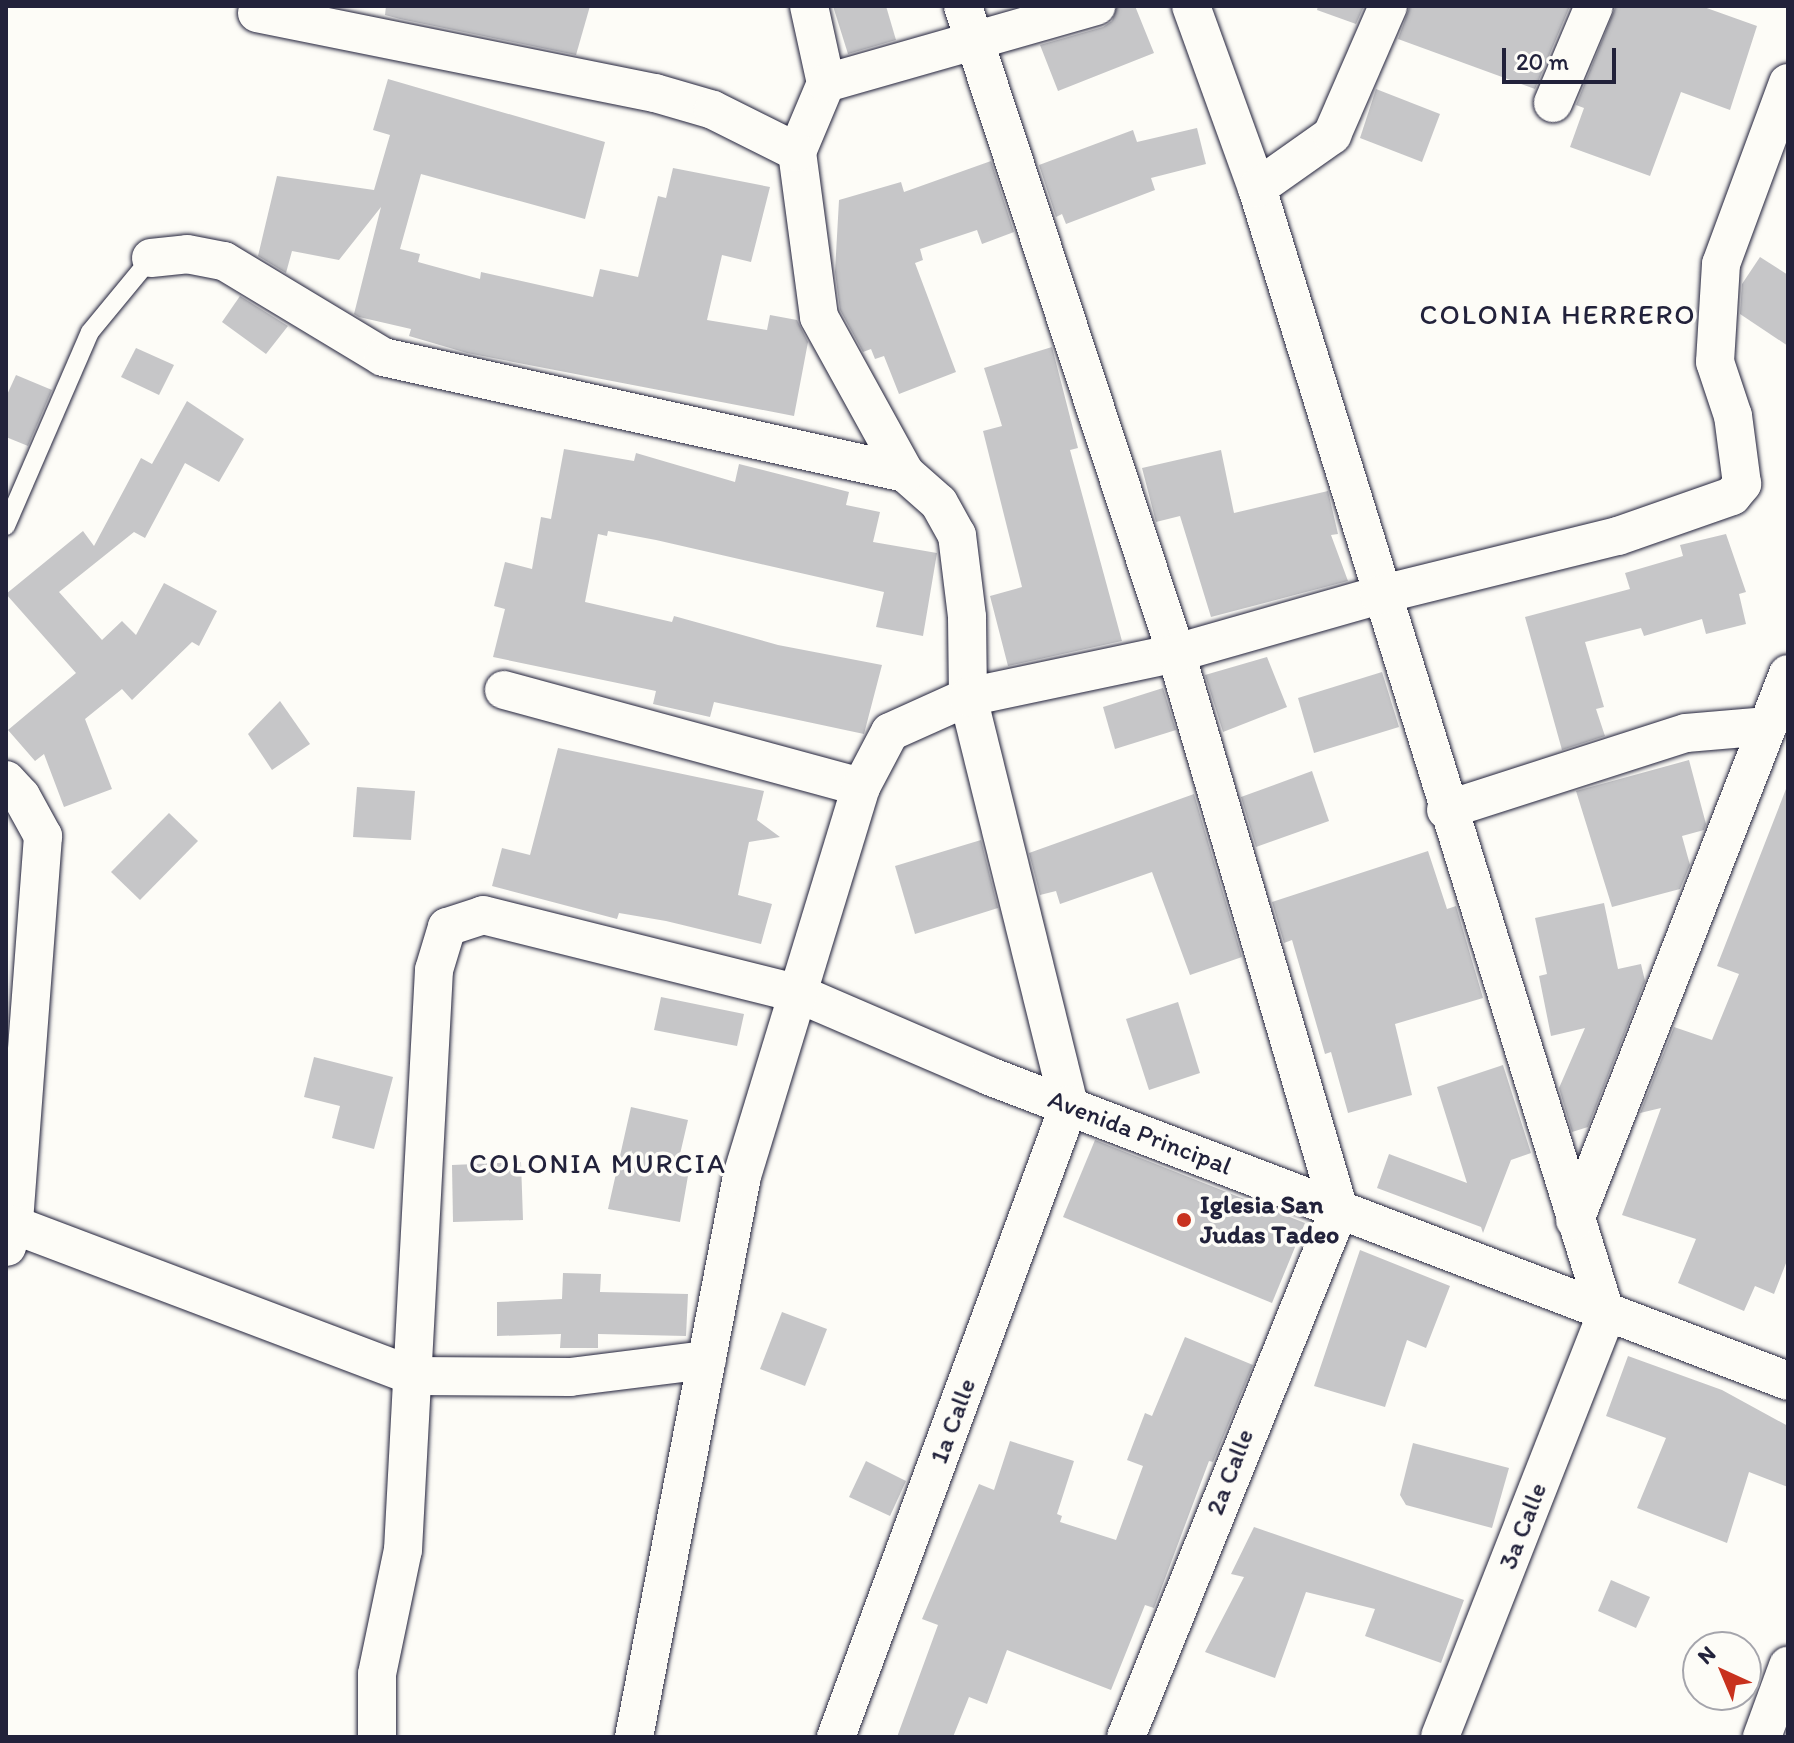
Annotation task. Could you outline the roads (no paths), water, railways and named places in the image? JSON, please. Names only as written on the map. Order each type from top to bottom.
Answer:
[{"type":"street","points":[[809,6],[826,83],[797,152],[819,317],[905,473],[939,503],[957,535],[967,617],[968,697],[1069,1105]]},
{"type":"street","points":[[963,6],[1176,653],[1339,1210]]},
{"type":"street","points":[[826,83],[976,44],[1096,6]]},
{"type":"street","points":[[1191,6],[1257,188],[1379,595],[1606,1315]]},
{"type":"street","points":[[1257,188],[1332,135],[1388,6]]},
{"type":"street","points":[[1553,103],[1594,6]]},
{"type":"street","points":[[257,13],[655,93],[713,110],[797,152]]},
{"type":"street","points":[[634,1737],[742,1176],[861,787],[890,732],[968,697],[1176,653],[1379,595],[1618,536],[1732,496],[1742,484],[1733,416],[1715,362],[1721,264],[1788,83]]},
{"type":"street","points":[[151,258],[187,254],[224,261],[383,357],[905,473]]},
{"type":"street","points":[[1575,1220],[1788,674]]},
{"type":"street","points":[[504,690],[861,787]]},
{"type":"street","points":[[1446,810],[1686,733],[1768,726]]},
{"type":"street","points":[[6,780],[21,796],[43,836],[10,1237],[413,1376],[570,1377],[707,1360]]},
{"type":"street","name":"Avenida Principal","points":[[413,1376],[434,970],[447,927],[483,915],[799,994],[1069,1105],[1606,1315],[1787,1378]]},
{"type":"street","name":"1a Calle","points":[[836,1737],[1069,1105]]},
{"type":"street","name":"2a Calle","points":[[1126,1737],[1339,1210]]},
{"type":"street","name":"3a Calle","points":[[1440,1737],[1606,1315]]},
{"type":"street","points":[[377,1737],[377,1674],[403,1550],[413,1376]]},
{"type":"street","points":[[1762,1737],[1788,1666]]},
{"type":"lane","points":[[6,526],[90,332],[151,258]]},
{"type":"place","name":"Iglesia San Judas Tadeo","points":[[1184,1220]]},
{"type":"district","name":"COLONIA HERRERO","points":[[1558,314]]},
{"type":"district","name":"COLONIA MURCIA","points":[[598,1163]]}]
